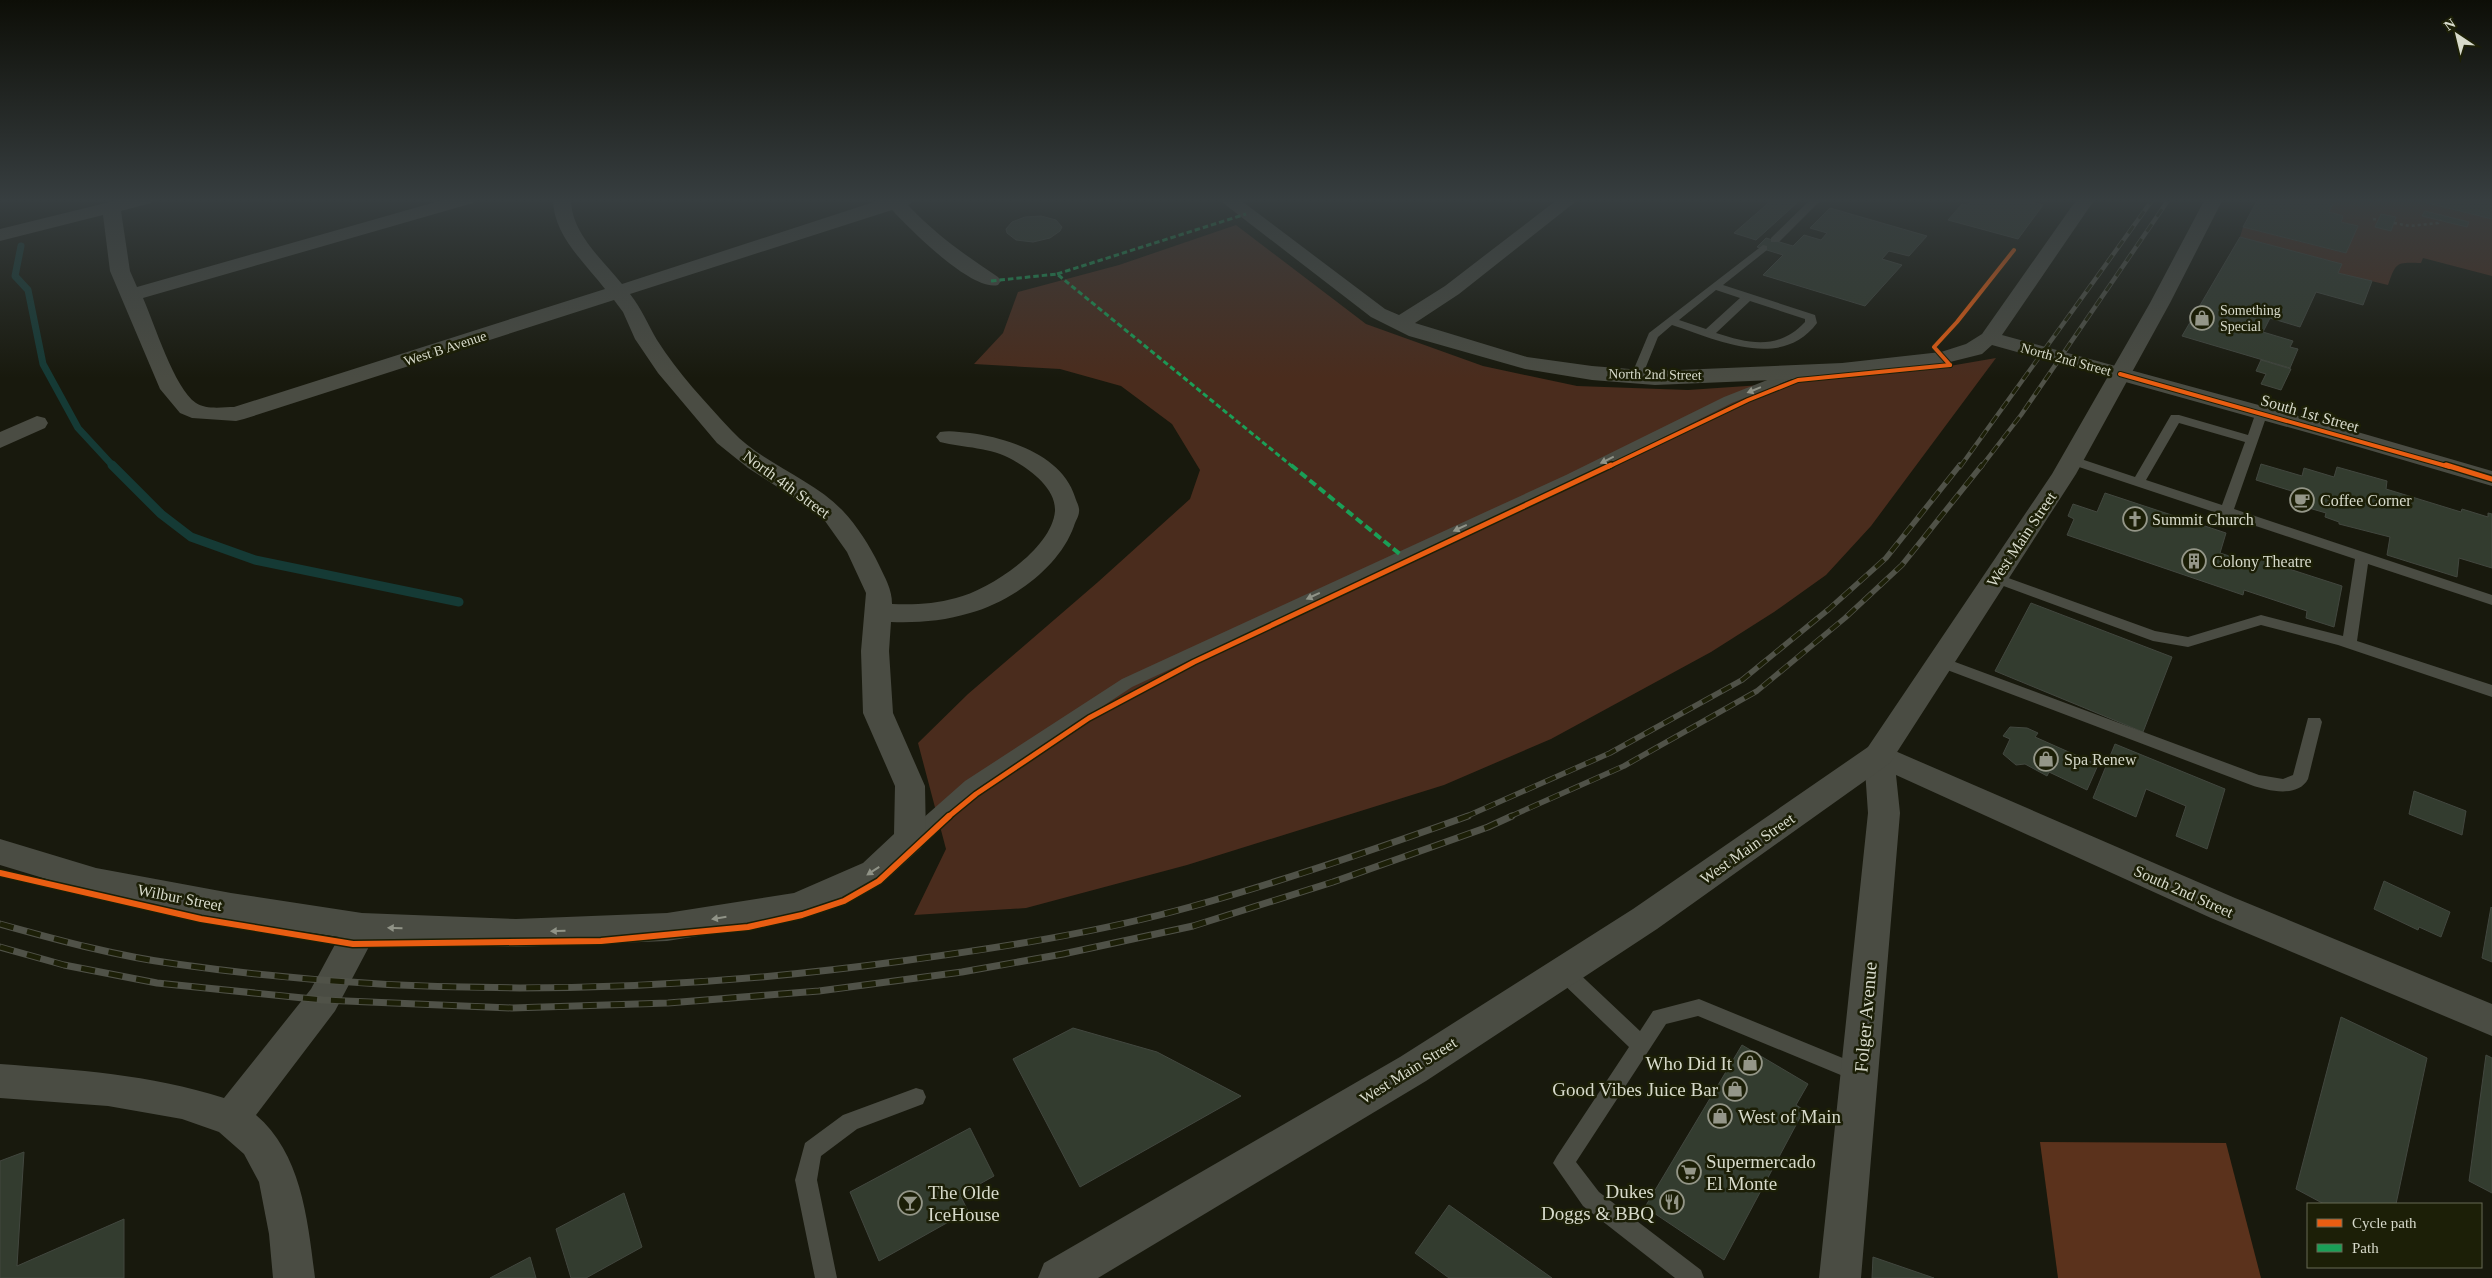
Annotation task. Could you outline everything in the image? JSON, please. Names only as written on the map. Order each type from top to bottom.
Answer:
[{"type":"street","name":"West B Avenue","points":[[118,259],[120,271],[168,384],[188,408],[200,413],[218,415],[236,414],[723,259]]},
{"type":"street","points":[[131,295],[258,259]]},
{"type":"street","name":"North 4th Street","points":[[591,259],[633,312],[646,339],[666,368],[725,438],[756,463],[805,494],[834,516],[859,551],[879,593],[875,651],[878,714],[910,786],[910,839]]},
{"type":"street","points":[[957,259],[992,281]]},
{"type":"street","name":"North 2nd Street","points":[[1306,259],[1364,303],[1416,332],[1525,363],[1592,373],[1637,376],[1842,370],[1942,358],[1974,349],[1989,338],[2120,374]]},
{"type":"street","points":[[1400,324],[1452,290],[1493,259]]},
{"type":"street","points":[[1989,338],[2044,259]]},
{"type":"street","name":"West Main Street","points":[[1059,1278],[1412,1068],[1660,908],[1879,755],[2072,460],[2182,259]]},
{"type":"street","name":"South 1st Street","points":[[2120,374],[2262,412],[2492,479]]},
{"type":"street","points":[[0,441],[37,422]]},
{"type":"street","points":[[878,612],[913,614],[962,606],[1001,588],[1036,565],[1056,540],[1067,511],[1061,491],[1045,471],[1020,454],[991,443],[948,437]]},
{"type":"street","name":"South 2nd Street","points":[[1879,755],[2223,908],[2492,1020]]},
{"type":"street","name":"Folger Avenue","points":[[1840,1278],[1884,813],[1879,755]]},
{"type":"street","name":"Wilbur Street","points":[[0,852],[96,881],[231,907],[362,927],[516,933],[667,927],[798,906],[874,872],[910,839]]},
{"type":"street","points":[[231,1118],[323,1000],[362,927]]},
{"type":"street","points":[[0,1081],[108,1090],[182,1102],[231,1118],[258,1141],[278,1179],[289,1234],[288,1276]]},
{"type":"lane","points":[[1637,376],[1653,336],[1749,259]]},
{"type":"lane","points":[[1670,321],[1709,333],[1730,343],[1772,344],[1791,341],[1811,323],[1811,317],[1714,286]]},
{"type":"lane","points":[[1709,333],[1748,297]]},
{"type":"lane","points":[[910,839],[970,785],[1127,683],[1571,478],[1728,400],[1799,371]]},
{"type":"lane","points":[[2226,512],[2262,412]]},
{"type":"lane","points":[[2139,482],[2175,418],[2253,440]]},
{"type":"lane","points":[[2072,460],[2492,600]]},
{"type":"lane","points":[[2349,643],[2362,558]]},
{"type":"lane","points":[[1995,578],[2153,636],[2188,642],[2261,620],[2349,643],[2492,691]]},
{"type":"lane","points":[[1940,661],[2257,781],[2284,786],[2300,779],[2314,722]]},
{"type":"lane","points":[[1563,971],[1641,1046]]},
{"type":"lane","points":[[1693,1278],[1591,1199],[1564,1162],[1660,1017],[1699,1008],[1860,1074]]},
{"type":"lane","points":[[826,1278],[806,1180],[812,1150],[850,1122],[916,1097]]},
{"type":"shaded area","points":[[1138,259],[1280,259],[1366,324],[1483,366],[1577,386],[1688,390],[1792,383],[1938,368],[1996,358],[1871,526],[1826,575],[1774,612],[1711,652],[1551,739],[1444,785],[1187,865],[1026,908],[914,915],[946,849],[918,743],[968,694],[1098,582],[1190,499],[1200,470],[1172,424],[1121,386],[1060,369],[974,364],[1003,333],[1018,292]]},
{"type":"shaded area","points":[[2322,259],[2423,259],[2421,263],[2402,263],[2398,265],[2388,285],[2338,273],[2342,264]]},
{"type":"shaded area","points":[[2425,259],[2492,259],[2492,276]]},
{"type":"shaded area","points":[[2040,1142],[2226,1143],[2261,1278],[2058,1278]]},
{"type":"building","points":[[1779,259],[1882,259],[1902,265],[1865,306],[1763,275]]},
{"type":"building","points":[[2227,259],[2322,259],[2342,264],[2338,273],[2372,281],[2363,305],[2316,292],[2300,327],[2270,318],[2263,332],[2293,341],[2290,347],[2298,349],[2290,368],[2182,336]]},
{"type":"building","points":[[2261,360],[2291,369],[2281,390],[2261,384],[2266,374],[2256,371]]},
{"type":"building","points":[[2261,464],[2302,476],[2304,468],[2334,477],[2337,467],[2387,481],[2386,489],[2461,512],[2462,509],[2488,517],[2488,513],[2492,514],[2492,568],[2459,558],[2457,577],[2387,555],[2390,537],[2339,524],[2339,522],[2325,517],[2326,513],[2295,504],[2298,493],[2256,480]]},
{"type":"building","name":"Colony Theatre","points":[[2105,493],[2226,533],[2220,553],[2254,564],[2255,558],[2342,586],[2334,627],[2306,618],[2307,611],[2244,590],[2243,595],[2067,535],[2074,519],[2068,516],[2073,504],[2097,512]]},
{"type":"building","points":[[2031,603],[2172,657],[2143,732],[1995,671]]},
{"type":"building","name":"Spa Renew","points":[[2010,727],[2027,728],[2038,733],[2035,737],[2098,765],[2087,790],[2049,772],[2047,776],[2025,764],[2016,765],[2003,754],[2010,739],[2003,736]]},
{"type":"building","points":[[2115,744],[2225,789],[2207,849],[2176,836],[2186,806],[2146,789],[2136,817],[2093,798]]},
{"type":"building","points":[[2414,791],[2466,811],[2462,835],[2409,814]]},
{"type":"building","points":[[2384,881],[2450,912],[2441,937],[2419,927],[2418,930],[2374,909]]},
{"type":"building","points":[[2492,908],[2492,962],[2482,958]]},
{"type":"building","points":[[2341,1017],[2427,1058],[2396,1203],[2322,1203],[2296,1189]]},
{"type":"building","points":[[1073,1028],[1157,1052],[1241,1096],[1080,1187],[1013,1059]]},
{"type":"building","points":[[1742,1045],[1808,1084],[1796,1105],[1804,1110],[1724,1260],[1645,1207]]},
{"type":"building","points":[[2486,1055],[2492,1058],[2492,1193],[2469,1181]]},
{"type":"building","name":"The Olde IceHouse","points":[[970,1128],[994,1176],[960,1195],[968,1211],[879,1261],[850,1192]]},
{"type":"building","points":[[24,1152],[17,1266],[124,1219],[124,1278],[0,1278],[0,1161]]},
{"type":"building","points":[[624,1193],[642,1247],[586,1278],[571,1278],[556,1229]]},
{"type":"building","points":[[1449,1205],[1552,1278],[1449,1278],[1415,1253]]},
{"type":"building","points":[[530,1257],[536,1278],[490,1278]]},
{"type":"building","points":[[1873,1257],[1934,1278],[1872,1278]]},
{"type":"waterway","points":[[18,259],[15,276],[28,290],[43,364],[78,428],[114,467]]},
{"type":"waterway","points":[[114,467],[161,514],[191,537],[255,560],[459,602]]},
{"type":"railway","points":[[1960,467],[2110,259]]},
{"type":"railway","points":[[1981,467],[2021,415],[2128,259]]},
{"type":"railway","points":[[1465,817],[1610,753],[1742,680],[1829,609],[1886,558],[1960,465]]},
{"type":"railway","points":[[1509,817],[1624,766],[1757,691],[1845,618],[1902,565],[1982,465]]},
{"type":"railway","points":[[0,924],[87,947],[154,961],[266,975],[357,983],[447,987],[539,988],[721,980],[812,972],[902,961],[1011,945],[1119,925],[1190,907],[1260,886],[1468,816]]},
{"type":"railway","points":[[0,947],[64,965],[157,983],[323,1000],[512,1008],[668,1003],[819,991],[962,972],[1063,954],[1193,926],[1333,882],[1488,827],[1512,816]]},
{"type":"marked path","points":[[1057,274],[1105,259]]},
{"type":"marked path","points":[[991,281],[1057,274],[1401,555]]},
{"type":"cycle path","points":[[1950,365],[1934,347],[1957,322],[2007,259]]},
{"type":"cycle path","points":[[0,873],[201,919],[353,944],[601,941],[748,927],[802,915],[844,901],[879,881],[949,816],[976,794],[1089,718],[1194,662],[1748,400],[1798,380],[1950,365]]},
{"type":"cycle path","points":[[2120,374],[2353,438],[2492,479]]},
{"type":"place","name":"Something Special","points":[[2202,318]]},
{"type":"place","name":"Coffee Corner","points":[[2302,500]]},
{"type":"place","name":"Summit Church","points":[[2135,519]]},
{"type":"place","name":"Colony Theatre","points":[[2194,561]]},
{"type":"place","name":"Spa Renew","points":[[2046,759]]},
{"type":"place","name":"Who Did It","points":[[1750,1063]]},
{"type":"place","name":"Good Vibes Juice Bar","points":[[1735,1089]]},
{"type":"place","name":"West of Main","points":[[1720,1116]]},
{"type":"place","name":"Supermercado El Monte","points":[[1689,1172]]},
{"type":"place","name":"Dukes Doggs & BBQ","points":[[1672,1202]]},
{"type":"place","name":"The Olde IceHouse","points":[[910,1203]]}]
